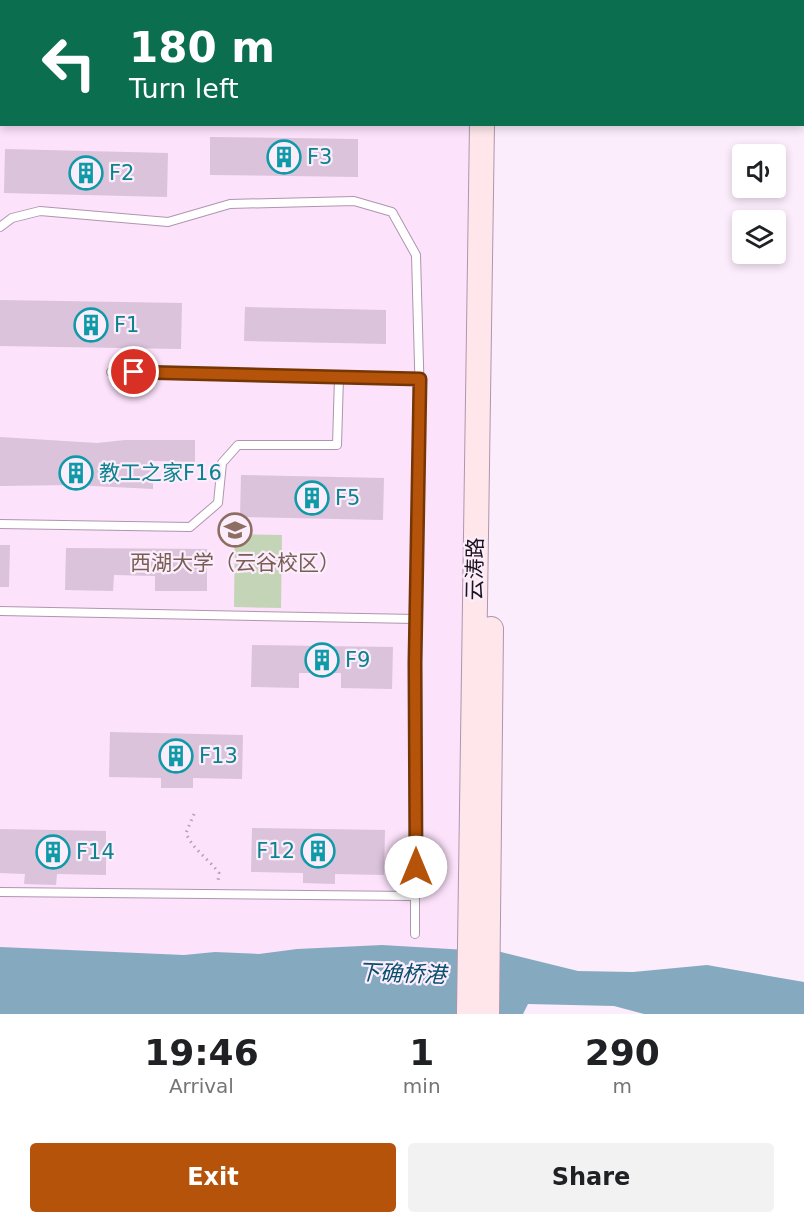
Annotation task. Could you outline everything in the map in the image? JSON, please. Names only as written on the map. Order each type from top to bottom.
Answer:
[{"type":"street","name":"云涛路","points":[[482,126],[478,947],[487,1014]]},
{"type":"street","name":"云涛路","points":[[469,1014],[478,947],[496,126]]},
{"type":"lane","points":[[0,227],[12,218],[40,211],[168,222],[230,204],[354,201],[393,212],[416,255],[420,379],[416,619],[415,934]]},
{"type":"lane","points":[[111,372],[420,379]]},
{"type":"lane","points":[[0,524],[190,527],[218,503],[222,463],[238,445],[337,446],[339,377]]},
{"type":"lane","points":[[0,611],[416,619]]},
{"type":"lane","points":[[0,892],[415,896]]},
{"type":"path","points":[[194,814],[186,833],[191,846],[208,858],[219,873],[218,894]]},
{"type":"shaded area","name":"西湖大学（云谷校区）","points":[[0,126],[469,126],[469,1014],[0,1014]]},
{"type":"green space","points":[[235,534],[282,535],[281,608],[234,607]]},
{"type":"water","name":"下确桥港","points":[[382,945],[501,952],[578,971],[633,972],[707,965],[804,982],[804,1014],[644,1014],[614,1006],[528,1004],[523,1014],[0,1014],[0,947],[184,955],[215,952],[259,954],[297,949]]},
{"type":"building","name":"F3","points":[[210,137],[358,139],[358,177],[210,175]]},
{"type":"building","name":"F2","points":[[5,149],[168,153],[167,197],[4,193]]},
{"type":"building","name":"F1","points":[[0,300],[182,303],[181,349],[0,346]]},
{"type":"building","points":[[245,307],[386,310],[386,344],[244,341]]},
{"type":"building","name":"教工之家F16","points":[[0,437],[97,443],[125,440],[195,440],[195,462],[153,461],[153,489],[73,485],[0,486]]},
{"type":"building","name":"F5","points":[[241,475],[384,478],[383,520],[240,517]]},
{"type":"building","points":[[0,545],[10,545],[9,587],[0,587]]},
{"type":"building","points":[[66,548],[207,549],[207,591],[155,591],[155,576],[114,575],[113,591],[65,590]]},
{"type":"building","name":"F9","points":[[252,645],[393,647],[392,689],[341,688],[341,673],[299,673],[299,688],[251,687]]},
{"type":"building","name":"F13","points":[[110,732],[243,735],[242,779],[193,778],[193,788],[161,788],[161,778],[109,777]]},
{"type":"building","name":"F12","points":[[252,828],[385,830],[384,875],[335,874],[335,884],[303,883],[303,873],[251,872]]},
{"type":"building","name":"F14","points":[[0,829],[106,831],[106,875],[57,874],[56,885],[24,884],[25,874],[0,873]]},
{"type":"place","name":"F3","points":[[284,157]]},
{"type":"place","name":"F2","points":[[86,173]]},
{"type":"place","name":"F1","points":[[91,325]]},
{"type":"place","name":"教工之家F16","points":[[76,473]]},
{"type":"place","name":"F5","points":[[312,498]]},
{"type":"place","name":"西湖大学（云谷校区）","points":[[235,530]]},
{"type":"place","name":"F9","points":[[322,660]]},
{"type":"place","name":"F13","points":[[176,756]]},
{"type":"place","name":"F12","points":[[318,851]]},
{"type":"place","name":"F14","points":[[53,852]]},
{"type":"route","points":[[134,372],[420,379],[415,663],[416,867]]}]
